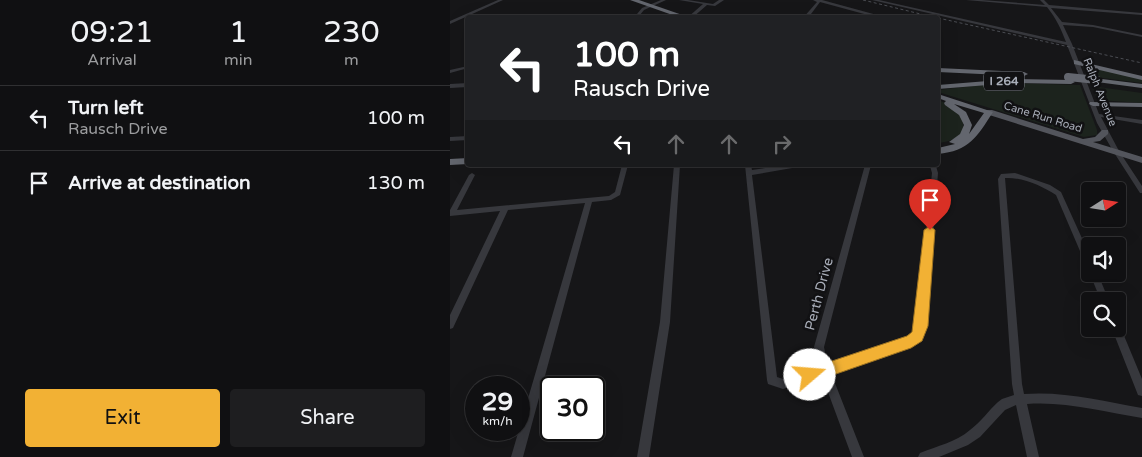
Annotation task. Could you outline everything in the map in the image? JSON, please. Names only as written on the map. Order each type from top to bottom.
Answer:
[{"type":"highway","points":[[632,0],[679,15]]},
{"type":"highway","points":[[1077,62],[1142,78]]},
{"type":"highway","points":[[940,70],[1040,76]]},
{"type":"highway","name":"I 264","points":[[940,80],[979,76],[1040,76],[1142,86]]},
{"type":"highway","name":"I 264","points":[[940,87],[1013,81],[1069,80]]},
{"type":"highway","name":"I 264","points":[[1097,82],[1142,91]]},
{"type":"highway","points":[[940,98],[958,110],[965,117],[968,125],[966,133],[958,140],[940,144]]},
{"type":"highway","name":"Cane Run Road","points":[[940,98],[989,112]]},
{"type":"highway","points":[[1093,104],[1142,105]]},
{"type":"highway","points":[[940,151],[953,149],[968,142],[989,112]]},
{"type":"highway","points":[[450,155],[465,154]]},
{"type":"highway","points":[[450,162],[465,161]]},
{"type":"main road","name":"Cane Run Road","points":[[989,112],[1142,160]]},
{"type":"main road","points":[[1076,139],[1097,139],[1105,132]]},
{"type":"street","points":[[468,15],[501,0]]},
{"type":"street","points":[[637,15],[643,9],[664,0]]},
{"type":"street","points":[[681,0],[715,5],[722,0]]},
{"type":"street","points":[[697,3],[702,0]]},
{"type":"street","points":[[807,15],[818,0],[875,15]]},
{"type":"street","points":[[874,0],[1070,44]]},
{"type":"street","points":[[968,0],[1142,14]]},
{"type":"street","name":"Ralph Avenue","points":[[1042,0],[1060,23],[1105,132],[1142,191]]},
{"type":"street","points":[[692,15],[706,4]]},
{"type":"street","points":[[450,23],[465,16]]},
{"type":"street","points":[[1060,23],[1093,26],[1142,36]]},
{"type":"street","points":[[450,72],[465,68]]},
{"type":"street","points":[[450,86],[465,85]]},
{"type":"street","points":[[1097,115],[1142,122]]},
{"type":"street","points":[[450,139],[465,138]]},
{"type":"street","points":[[451,213],[614,196],[618,193],[624,167]]},
{"type":"street","points":[[643,457],[665,322],[677,167]]},
{"type":"street","points":[[774,167],[749,169],[772,380],[783,384],[911,341],[917,336],[922,316],[935,173],[933,167]]},
{"type":"street","name":"Perth Drive","points":[[858,457],[820,356],[819,346],[867,167]]},
{"type":"street","points":[[1033,457],[1016,384],[1001,179],[1005,175],[1012,174],[1048,187],[1059,194],[1081,244]]},
{"type":"street","points":[[451,213],[472,175]]},
{"type":"street","points":[[517,457],[589,200]]},
{"type":"street","points":[[450,325],[505,208]]},
{"type":"street","points":[[1120,337],[1142,391]]},
{"type":"street","points":[[924,457],[967,439],[977,432],[1005,404],[1027,397],[1142,413]]},
{"type":"shaded area","points":[[1086,66],[1142,79],[1142,83],[1087,76],[1083,67]]},
{"type":"shaded area","points":[[1002,83],[1080,85],[1097,130],[1097,135],[1084,137],[940,93],[940,90]]},
{"type":"shaded area","points":[[1091,86],[1142,93],[1142,103],[1098,100]]},
{"type":"shaded area","points":[[940,101],[955,110],[961,117],[963,124],[963,130],[958,136],[940,142]]},
{"type":"railway","points":[[863,0],[925,15]]},
{"type":"railway","points":[[940,18],[1142,63]]},
{"type":"route","points":[[810,375],[914,340],[921,326],[930,230]]}]
